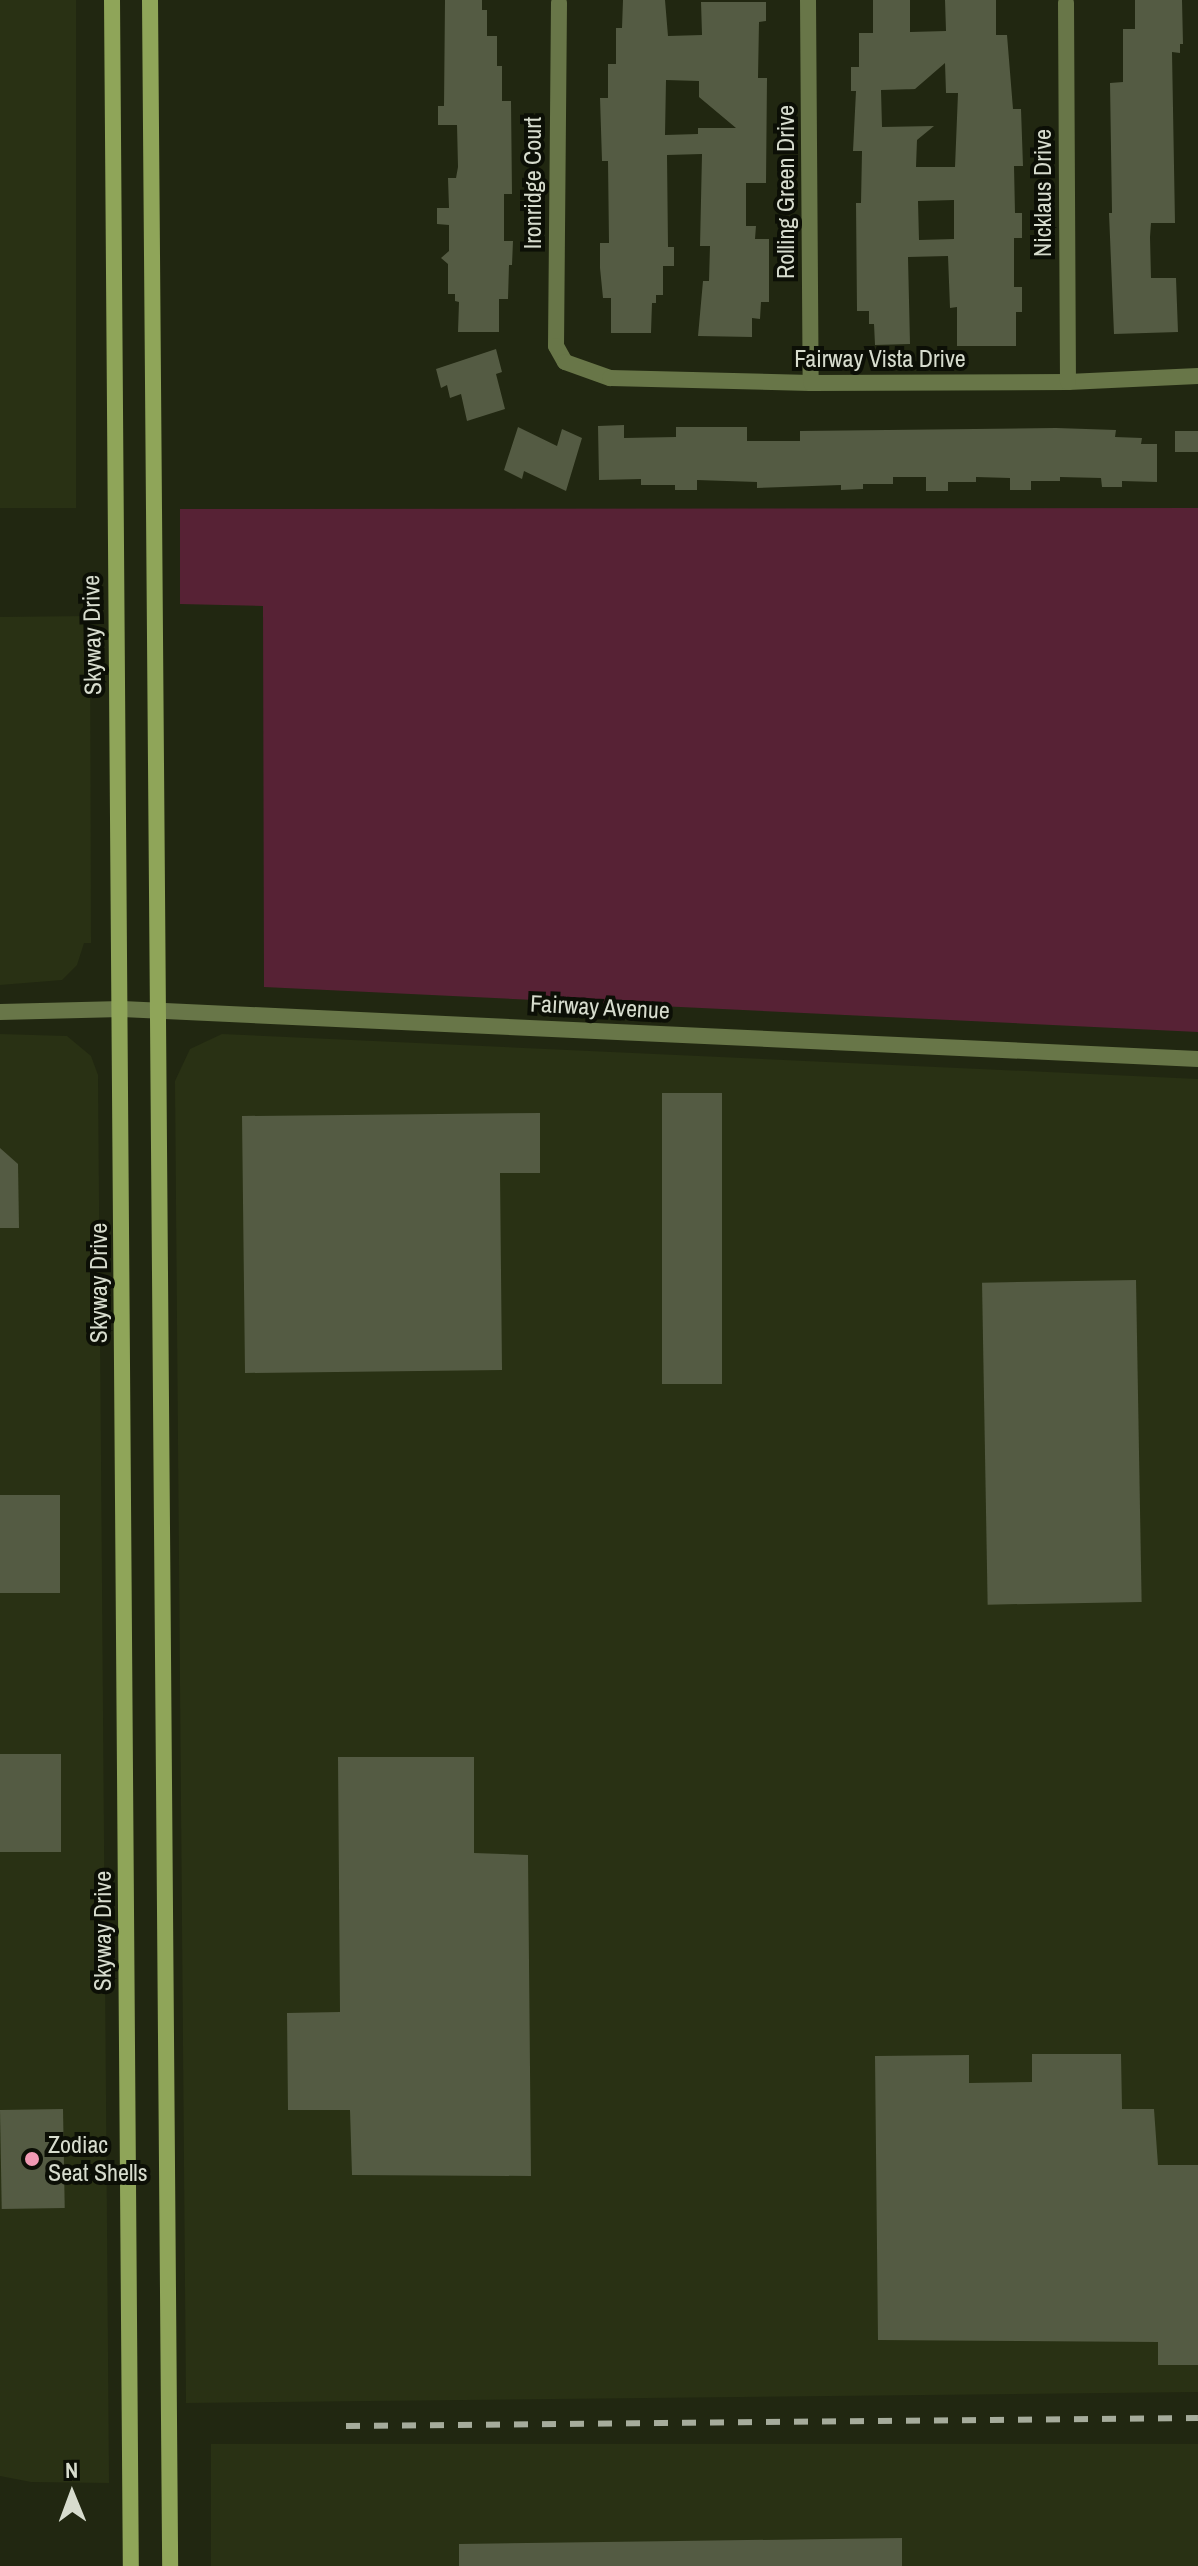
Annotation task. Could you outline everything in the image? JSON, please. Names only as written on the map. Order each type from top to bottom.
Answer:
[{"type":"main road","name":"Skyway Drive","points":[[112,0],[122,1009],[131,2566]]},
{"type":"main road","points":[[150,0],[170,2566]]},
{"type":"street","name":"Rolling Green Drive","points":[[808,0],[811,383]]},
{"type":"street","name":"Ironridge Court","points":[[559,3],[556,346],[565,362]]},
{"type":"street","name":"Nicklaus Drive","points":[[1066,3],[1068,382]]},
{"type":"street","name":"Fairway Vista Drive","points":[[565,362],[610,378],[811,383],[1068,382],[1198,376]]},
{"type":"street","name":"Fairway Avenue","points":[[0,1012],[122,1009],[1198,1059]]},
{"type":"shaded area","points":[[0,0],[76,0],[76,508],[0,508]]},
{"type":"shaded area","points":[[1198,508],[1198,1032],[264,987],[263,606],[180,604],[180,509]]},
{"type":"shaded area","points":[[90,616],[91,943],[84,943],[77,965],[62,980],[0,985],[0,617]]},
{"type":"shaded area","points":[[0,1034],[67,1036],[91,1056],[98,1075],[109,2483],[31,2482],[0,2476]]},
{"type":"shaded area","points":[[222,1034],[1198,1079],[1198,2392],[186,2403],[175,1081],[190,1049]]},
{"type":"shaded area","points":[[211,2444],[1198,2444],[1198,2566],[211,2566]]},
{"type":"building","points":[[445,0],[482,0],[482,10],[487,10],[487,36],[497,36],[497,66],[502,66],[502,101],[511,101],[512,194],[504,194],[504,241],[513,241],[512,265],[509,265],[508,299],[499,299],[499,332],[458,332],[459,302],[455,301],[455,294],[448,294],[448,264],[441,258],[449,251],[449,225],[437,224],[437,208],[449,208],[448,178],[456,178],[458,167],[457,125],[438,125],[438,106],[444,106]]},
{"type":"building","points":[[623,0],[665,0],[668,36],[702,35],[701,2],[766,2],[766,21],[759,22],[758,78],[767,78],[766,183],[746,183],[746,226],[756,226],[755,239],[769,239],[769,302],[761,302],[760,319],[752,318],[752,337],[698,336],[703,281],[709,281],[710,246],[700,246],[702,154],[667,155],[668,247],[674,247],[674,266],[663,266],[663,295],[656,295],[656,303],[652,303],[651,333],[611,333],[611,298],[603,298],[600,268],[600,243],[609,243],[608,161],[602,161],[600,98],[608,98],[608,64],[616,64],[616,28],[622,28]],"holes":[[[666,80],[699,81],[699,97],[736,128],[698,128],[698,134],[665,135]]]},
{"type":"building","points":[[873,0],[910,0],[910,32],[946,31],[945,0],[996,0],[996,35],[1007,35],[1013,109],[1021,109],[1023,166],[1014,166],[1015,213],[1022,213],[1022,238],[1014,238],[1014,287],[1022,287],[1022,312],[1016,312],[1016,346],[957,346],[957,307],[950,308],[948,256],[908,257],[910,344],[875,345],[874,324],[869,324],[869,311],[857,311],[856,203],[861,203],[862,151],[853,151],[856,91],[851,91],[851,67],[859,67],[859,33],[873,33]],"holes":[[[945,63],[946,93],[958,93],[955,167],[916,167],[917,140],[934,126],[882,127],[881,90],[915,89]],[[954,200],[954,239],[919,240],[918,201]]]},
{"type":"building","points":[[1135,0],[1182,0],[1183,44],[1180,44],[1180,53],[1172,52],[1175,223],[1151,223],[1150,237],[1151,278],[1176,278],[1178,332],[1114,334],[1109,213],[1112,213],[1110,83],[1123,82],[1123,29],[1135,29]]},
{"type":"building","points":[[496,349],[502,372],[496,374],[505,409],[467,421],[461,394],[450,398],[447,385],[441,388],[436,369]]},
{"type":"building","points":[[624,425],[624,438],[676,437],[676,427],[747,427],[747,441],[800,441],[800,431],[1116,430],[1115,437],[1142,438],[1141,444],[1157,444],[1157,482],[1122,481],[1122,487],[1102,487],[1101,478],[1060,477],[1060,481],[1031,481],[1031,490],[1010,490],[1010,478],[976,477],[976,482],[948,482],[948,491],[926,491],[926,477],[893,477],[893,484],[863,484],[863,489],[841,490],[841,485],[757,488],[757,482],[697,480],[697,490],[675,490],[675,485],[641,485],[641,479],[599,480],[598,426]]},
{"type":"building","points":[[518,427],[557,446],[562,429],[582,438],[566,491],[524,471],[522,479],[504,470]]},
{"type":"building","points":[[1175,431],[1198,431],[1198,452],[1175,452]]},
{"type":"building","points":[[662,1093],[722,1093],[722,1384],[662,1384]]},
{"type":"building","points":[[540,1113],[540,1173],[500,1173],[502,1370],[245,1373],[242,1116]]},
{"type":"building","points":[[0,1148],[18,1164],[19,1228],[0,1228]]},
{"type":"building","points":[[1136,1280],[1142,1602],[988,1605],[982,1283]]},
{"type":"building","points":[[0,1495],[60,1495],[60,1593],[0,1593]]},
{"type":"building","points":[[0,1754],[61,1754],[61,1852],[0,1852]]},
{"type":"building","points":[[338,1757],[474,1757],[474,1853],[528,1855],[531,2176],[352,2175],[350,2110],[288,2110],[287,2013],[340,2012]]},
{"type":"building","points":[[1032,2054],[1121,2054],[1122,2109],[1154,2109],[1158,2165],[1198,2165],[1198,2365],[1158,2365],[1158,2342],[878,2340],[875,2056],[969,2055],[969,2083],[1032,2082]]},
{"type":"building","name":"Zodiac Seat Shells","points":[[63,2109],[65,2208],[2,2209],[0,2110]]},
{"type":"building","points":[[902,2538],[902,2566],[459,2566],[459,2544]]},
{"type":"railway","points":[[346,2426],[1198,2418]]},
{"type":"place","name":"Zodiac Seat Shells","points":[[32,2159]]}]
